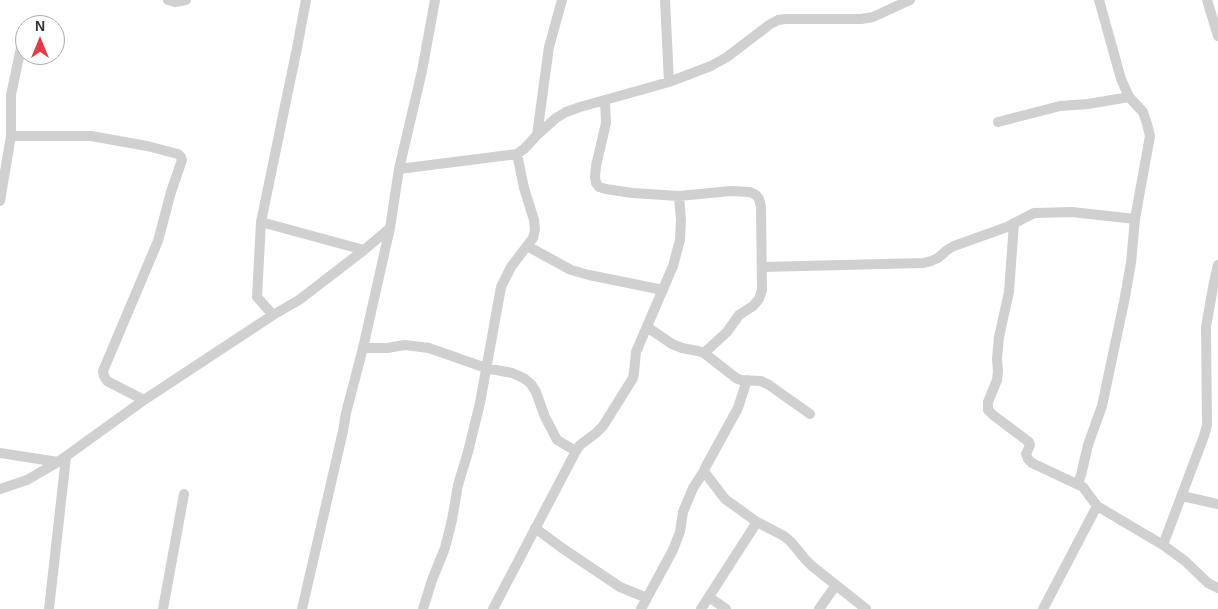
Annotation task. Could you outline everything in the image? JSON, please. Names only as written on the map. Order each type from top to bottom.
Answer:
[{"type":"street","points":[[168,0],[175,2],[186,0]]},
{"type":"street","points":[[274,316],[257,298],[261,222],[298,48],[306,0]]},
{"type":"street","points":[[302,609],[390,228],[399,169],[422,70],[435,0]]},
{"type":"street","points":[[537,135],[549,47],[562,0]]},
{"type":"street","points":[[665,0],[669,82]]},
{"type":"street","points":[[399,169],[517,154],[556,118],[566,112],[693,74],[720,62],[769,24],[778,20],[786,18],[860,18],[872,16],[910,0]]},
{"type":"street","points":[[1078,484],[1088,445],[1102,406],[1110,370],[1131,263],[1135,219],[1150,136],[1143,112],[1129,97],[1121,79],[1100,0]]},
{"type":"street","points":[[1207,0],[1218,36]]},
{"type":"street","points":[[0,201],[11,136],[11,95],[17,65]]},
{"type":"street","points":[[998,122],[1060,106],[1088,104],[1129,97]]},
{"type":"street","points":[[605,100],[606,123],[596,166],[596,183],[599,187],[632,193],[679,196],[731,191],[750,192],[759,199],[761,207],[762,268],[762,290],[759,299],[753,306],[739,315],[727,332],[704,354]]},
{"type":"street","points":[[11,136],[91,136],[147,146],[178,154],[181,157],[182,160],[158,241],[103,371],[107,381],[144,400]]},
{"type":"street","points":[[423,609],[445,548],[452,520],[458,484],[480,404],[501,287],[511,267],[533,238],[535,230],[517,154]]},
{"type":"street","points":[[493,609],[576,451],[580,445],[603,426],[633,378],[636,352],[673,266],[680,240],[679,196]]},
{"type":"street","points":[[762,268],[924,263],[938,258],[954,246],[981,237],[1028,215],[1041,212],[1072,212],[1135,219]]},
{"type":"street","points":[[261,222],[364,250]]},
{"type":"street","points":[[1014,223],[1009,292],[999,337],[997,380],[988,402],[988,410],[1028,442],[1030,445],[1026,454],[1032,463],[1083,487],[1097,506],[1163,544],[1208,582],[1218,588]]},
{"type":"street","points":[[0,489],[27,480],[62,459],[144,400],[306,295],[390,228]]},
{"type":"street","points":[[527,246],[571,270],[590,276],[663,290]]},
{"type":"street","points":[[1163,544],[1213,412],[1206,380],[1206,327],[1218,265]]},
{"type":"street","points":[[647,327],[672,344],[704,354],[736,378],[761,381],[769,385],[810,414]]},
{"type":"street","points":[[363,348],[405,346],[429,348],[486,368],[512,373],[525,379],[536,392],[544,418],[557,440],[576,451]]},
{"type":"street","points":[[641,609],[673,550],[680,532],[683,512],[693,488],[738,408],[748,380]]},
{"type":"street","points":[[0,453],[62,459]]},
{"type":"street","points":[[49,609],[62,459]]},
{"type":"street","points":[[704,471],[725,499],[757,522],[784,536],[805,559],[866,609]]},
{"type":"street","points":[[163,609],[184,494]]},
{"type":"street","points":[[1182,496],[1218,504]]},
{"type":"street","points":[[1043,609],[1097,506]]},
{"type":"street","points":[[702,609],[757,522]]},
{"type":"street","points":[[535,528],[620,587],[647,598]]},
{"type":"street","points":[[819,609],[836,584]]},
{"type":"street","points":[[709,596],[726,609]]}]
